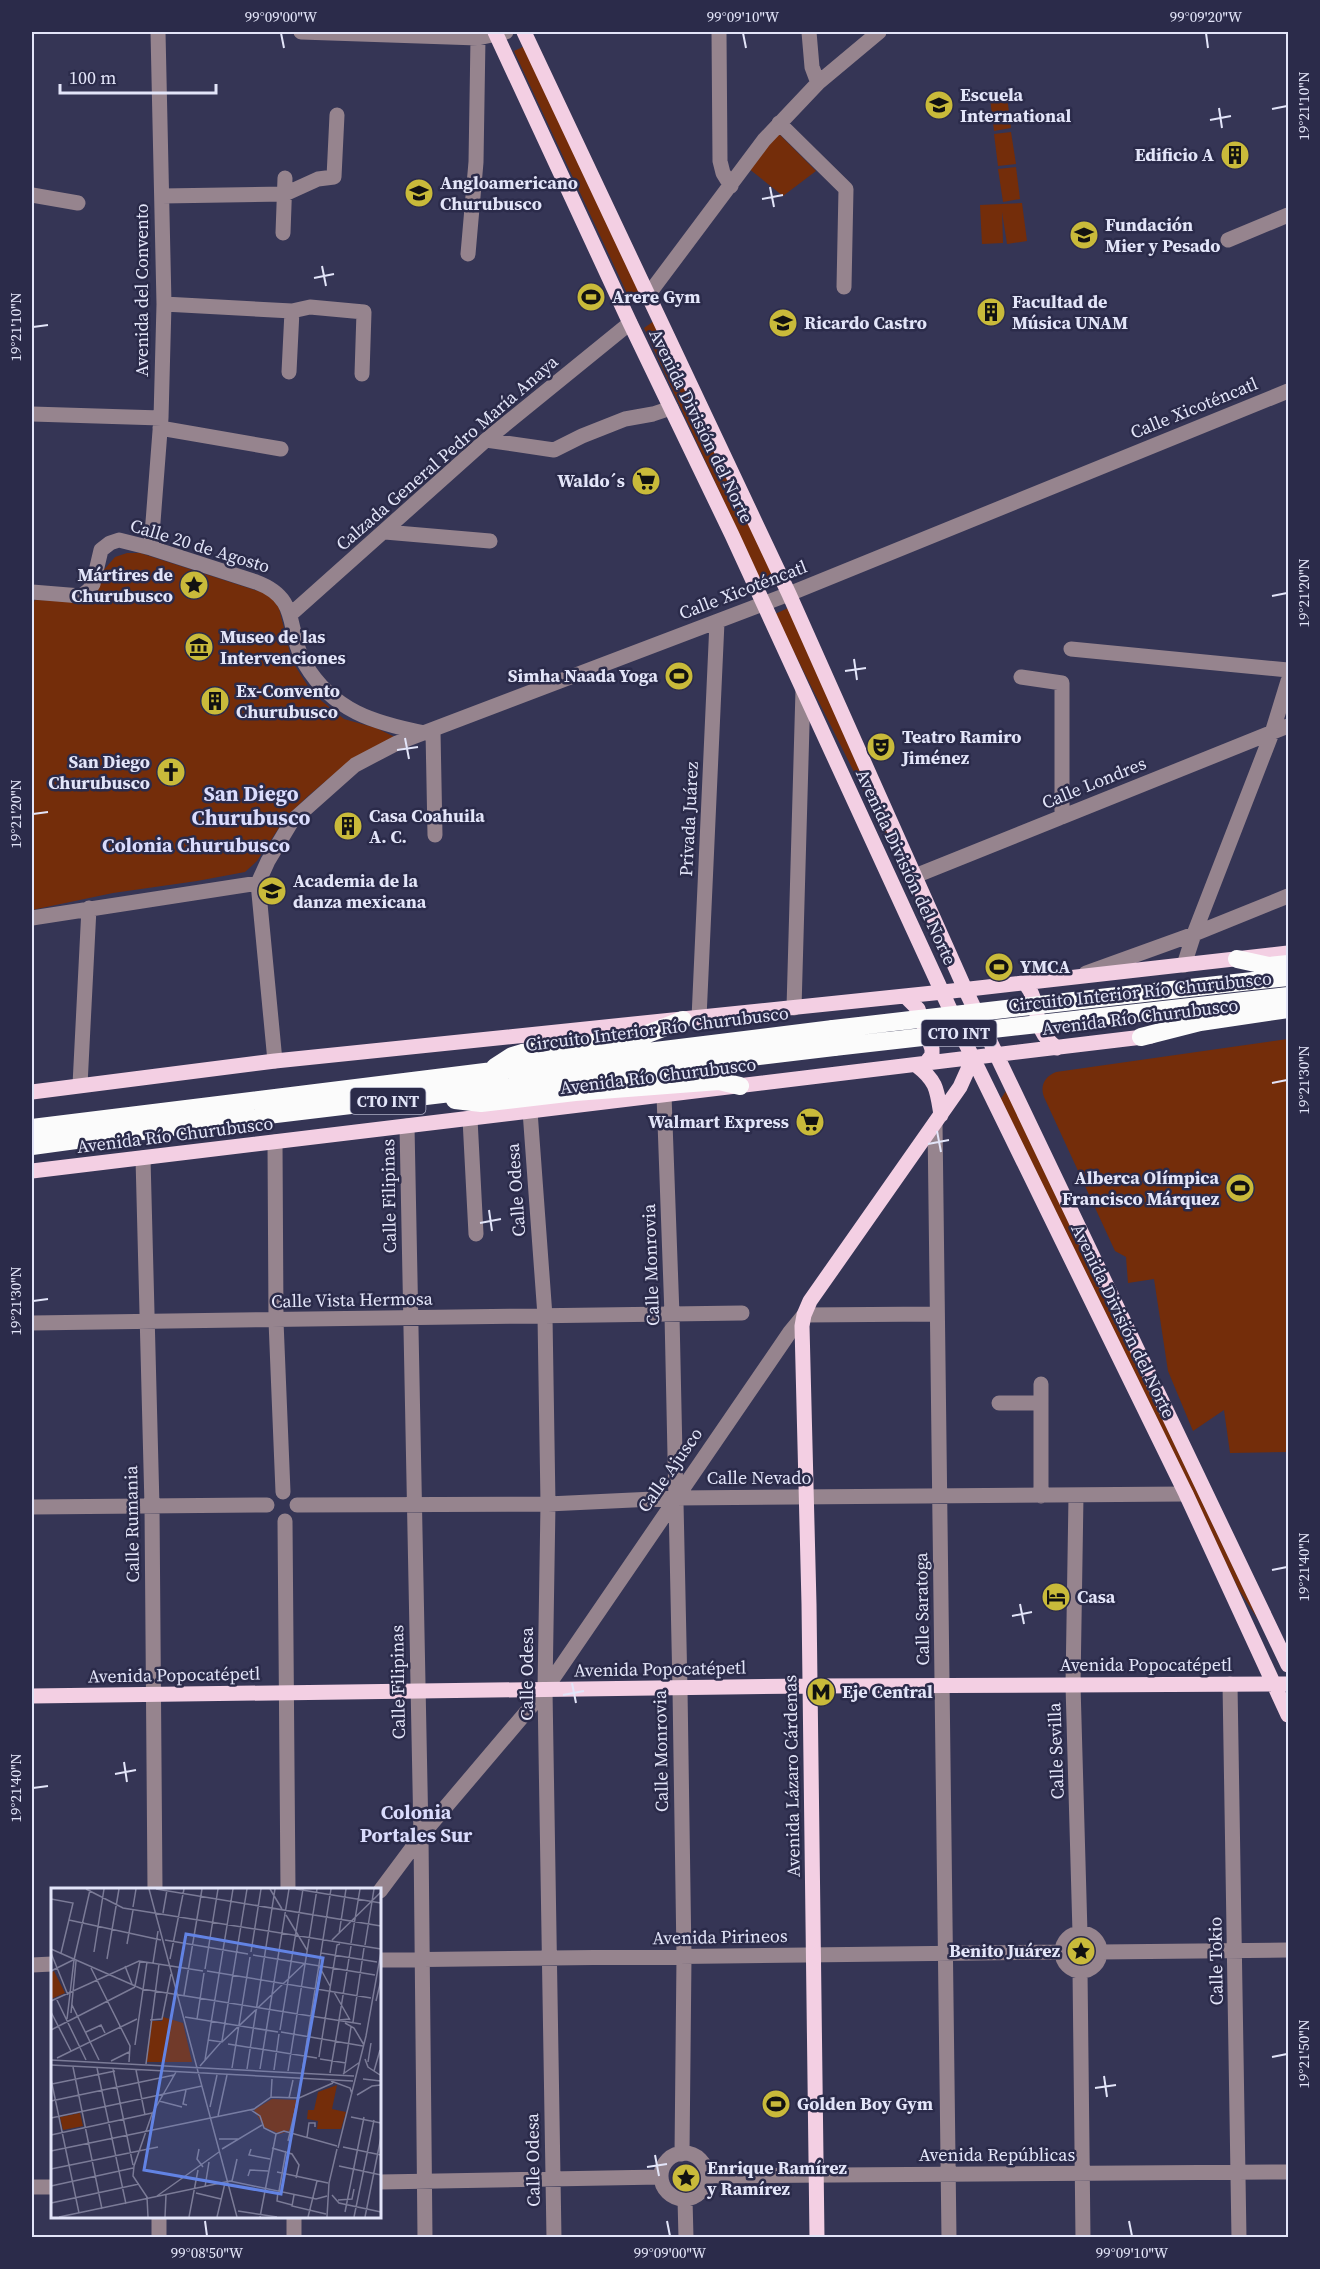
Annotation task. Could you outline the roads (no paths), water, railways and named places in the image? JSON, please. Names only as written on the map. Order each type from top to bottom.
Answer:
[{"type":"highway","points":[[1237,959],[1269,966],[1288,964]]},
{"type":"highway","name":"Circuito Interior Río Churubusco","points":[[36,1136],[488,1071],[1288,977]]},
{"type":"highway","name":"Circuito Interior Río Churubusco","points":[[36,1136],[193,1124],[834,1047],[1288,996]]},
{"type":"highway","points":[[1141,1037],[1200,1022],[1288,1009]]},
{"type":"highway","points":[[488,1071],[512,1056],[522,1053],[642,1036],[691,1019]]},
{"type":"highway","points":[[423,1097],[481,1103],[575,1092],[719,1081],[740,1086]]},
{"type":"main road","name":"Avenida División del Norte","points":[[524,32],[789,594],[965,989],[1288,1665]]},
{"type":"main road","name":"Avenida División del Norte","points":[[499,33],[630,322],[764,604],[973,1058],[1186,1494],[1233,1597],[1281,1684],[1288,1715]]},
{"type":"main road","name":"CTO INT","points":[[32,1092],[274,1061],[691,1019],[1288,953]]},
{"type":"main road","points":[[1034,998],[1043,981]]},
{"type":"main road","points":[[1024,983],[1034,998],[1040,1029],[1057,1048]]},
{"type":"main road","points":[[905,996],[918,1010],[932,1049],[932,1055],[921,1064],[936,1084],[938,1119]]},
{"type":"main road","name":"Avenida Río Churubusco","points":[[32,1172],[1288,1018]]},
{"type":"main road","points":[[1028,1051],[1040,1029]]},
{"type":"main road","name":"Calle Ajusco","points":[[804,1315],[810,1301],[963,1083],[973,1058]]},
{"type":"main road","name":"Avenida Lázaro Cárdenas","points":[[804,1315],[802,1326],[807,1497],[817,2238]]},
{"type":"main road","points":[[1233,1597],[1240,1601],[1265,1652],[1273,1653],[1277,1642]]},
{"type":"main road","name":"Avenida Popocatépetl","points":[[32,1696],[810,1686],[1281,1684]]},
{"type":"street","name":"Avenida del Convento","points":[[151,548],[160,423],[164,304],[158,32]]},
{"type":"street","points":[[303,32],[478,38],[499,33]]},
{"type":"street","points":[[719,32],[720,161],[723,173],[731,186]]},
{"type":"street","points":[[809,32],[812,67],[818,83]]},
{"type":"street","points":[[648,294],[779,123],[818,83],[879,32]]},
{"type":"street","points":[[468,255],[476,162],[478,38]]},
{"type":"street","points":[[162,196],[285,194],[318,179],[334,177],[337,115]]},
{"type":"street","points":[[779,123],[846,189],[844,287]]},
{"type":"street","points":[[283,232],[285,178]]},
{"type":"street","points":[[32,195],[78,203]]},
{"type":"street","points":[[1228,240],[1288,215]]},
{"type":"street","points":[[164,304],[292,310],[310,307],[364,312],[362,374]]},
{"type":"street","points":[[289,372],[292,310]]},
{"type":"street","name":"Calzada General Pedro María Anaya","points":[[291,614],[486,440],[630,322]]},
{"type":"street","name":"Calle Xicoténcatl","points":[[258,883],[268,861],[292,821],[356,765],[396,743],[764,604],[1288,391]]},
{"type":"street","points":[[486,440],[554,450],[625,419],[671,408]]},
{"type":"street","points":[[32,414],[160,423],[281,449]]},
{"type":"street","points":[[385,532],[490,541]]},
{"type":"street","name":"Calle 20 de Agosto","points":[[32,592],[81,596],[92,587],[99,554],[105,545],[119,540],[266,585],[278,594],[291,614],[293,633],[304,663],[317,681],[336,700],[366,718],[429,732]]},
{"type":"street","name":"Privada Juárez","points":[[691,1019],[717,622]]},
{"type":"street","points":[[1071,649],[1286,673],[1272,733],[1184,965]]},
{"type":"street","points":[[1021,677],[1062,683],[1062,817]]},
{"type":"street","points":[[794,1008],[803,690]]},
{"type":"street","name":"Calle Londres","points":[[915,876],[1288,726]]},
{"type":"street","points":[[429,732],[435,835]]},
{"type":"street","points":[[32,918],[258,883],[274,1061]]},
{"type":"street","points":[[1072,978],[1194,934],[1288,896]]},
{"type":"street","points":[[80,1085],[88,908]]},
{"type":"street","name":"Calle Monrovia","points":[[664,1095],[672,1315],[680,1689],[684,1957],[682,2154]]},
{"type":"street","name":"Calle Odesa","points":[[530,1111],[544,1316],[548,1504],[545,1690],[554,2238]]},
{"type":"street","points":[[470,1119],[476,1234]]},
{"type":"street","name":"Calle Saratoga","points":[[938,1119],[937,1314],[949,2238]]},
{"type":"street","name":"Calle Filipinas","points":[[407,1126],[421,1836],[425,2238]]},
{"type":"street","points":[[275,1142],[276,1321],[283,1492]]},
{"type":"street","name":"Calle Rumania","points":[[143,1158],[152,1506],[155,1888]]},
{"type":"street","name":"Calle Vista Hermosa","points":[[32,1323],[742,1313]]},
{"type":"street","points":[[804,1315],[937,1314]]},
{"type":"street","name":"Calle Ajusco","points":[[381,1890],[421,1836],[545,1690],[675,1498],[804,1315]]},
{"type":"street","points":[[1041,1384],[1041,1496]]},
{"type":"street","points":[[999,1403],[1041,1403]]},
{"type":"street","points":[[283,1492],[291,1495],[297,1505],[294,1515],[285,1521],[272,1518],[267,1505],[273,1495],[283,1492]]},
{"type":"street","name":"Calle Nevado","points":[[297,1505],[548,1504],[675,1498],[1186,1494]]},
{"type":"street","name":"Calle Sevilla","points":[[1076,1496],[1073,1685],[1080,1933]]},
{"type":"street","points":[[32,1507],[267,1505]]},
{"type":"street","points":[[285,1521],[288,1888]]},
{"type":"street","name":"Calle Tokio","points":[[1230,1684],[1239,2238]]},
{"type":"street","points":[[1080,1933],[1096,1941],[1100,1952],[1096,1963],[1086,1970],[1072,1969],[1066,1964],[1062,1952],[1067,1939],[1080,1933]]},
{"type":"street","points":[[1100,1952],[1288,1950]]},
{"type":"street","name":"Avenida Pirineos","points":[[381,1960],[1062,1952]]},
{"type":"street","points":[[32,1965],[51,1965]]},
{"type":"street","points":[[1080,1970],[1083,2238]]},
{"type":"street","points":[[682,2154],[697,2157],[707,2176],[706,2183],[698,2194],[685,2199],[678,2199],[666,2191],[661,2177],[669,2158],[682,2154]]},
{"type":"street","name":"Avenida Repúblicas","points":[[707,2176],[1288,2172]]},
{"type":"street","points":[[381,2182],[661,2177]]},
{"type":"street","points":[[32,2187],[51,2187]]},
{"type":"street","points":[[685,2199],[686,2238]]},
{"type":"street","points":[[159,2218],[159,2238]]},
{"type":"street","points":[[294,2218],[294,2238]]},
{"type":"place","name":"Escuela International","points":[[939,105]]},
{"type":"place","name":"Edificio A","points":[[1235,155]]},
{"type":"place","name":"Angloamericano Churubusco","points":[[419,193]]},
{"type":"place","name":"Fundación Mier y Pesado","points":[[1084,235]]},
{"type":"place","name":"Arere Gym","points":[[591,297]]},
{"type":"place","name":"Facultad de Música UNAM","points":[[991,312]]},
{"type":"place","name":"Ricardo Castro","points":[[783,323]]},
{"type":"place","name":"Waldo´s","points":[[646,481]]},
{"type":"place","name":"Mártires de Churubusco","points":[[194,585]]},
{"type":"place","name":"Museo de las Intervenciones","points":[[199,647]]},
{"type":"place","name":"Simha Naada Yoga","points":[[679,676]]},
{"type":"place","name":"Ex-Convento Churubusco","points":[[215,701]]},
{"type":"place","name":"Teatro Ramiro Jiménez","points":[[881,747]]},
{"type":"place","name":"San Diego Churubusco","points":[[171,772]]},
{"type":"place","name":"Casa Coahuila A. C.","points":[[348,826]]},
{"type":"place","name":"Academia de la danza mexicana","points":[[272,891]]},
{"type":"place","name":"YMCA","points":[[999,967]]},
{"type":"place","name":"Walmart Express","points":[[810,1122]]},
{"type":"place","name":"Alberca Olímpica Francisco Márquez","points":[[1240,1188]]},
{"type":"place","name":"Casa","points":[[1056,1597]]},
{"type":"place","name":"Eje Central","points":[[821,1692]]},
{"type":"place","name":"Benito Juárez","points":[[1081,1951]]},
{"type":"place","name":"Golden Boy Gym","points":[[776,2104]]},
{"type":"place","name":"Enrique Ramírez y Ramírez","points":[[686,2178]]},
{"type":"district","name":"San Diego Churubusco","points":[[251,806]]},
{"type":"district","name":"Colonia Churubusco","points":[[196,845]]},
{"type":"district","name":"Colonia Portales Sur","points":[[416,1824]]}]
